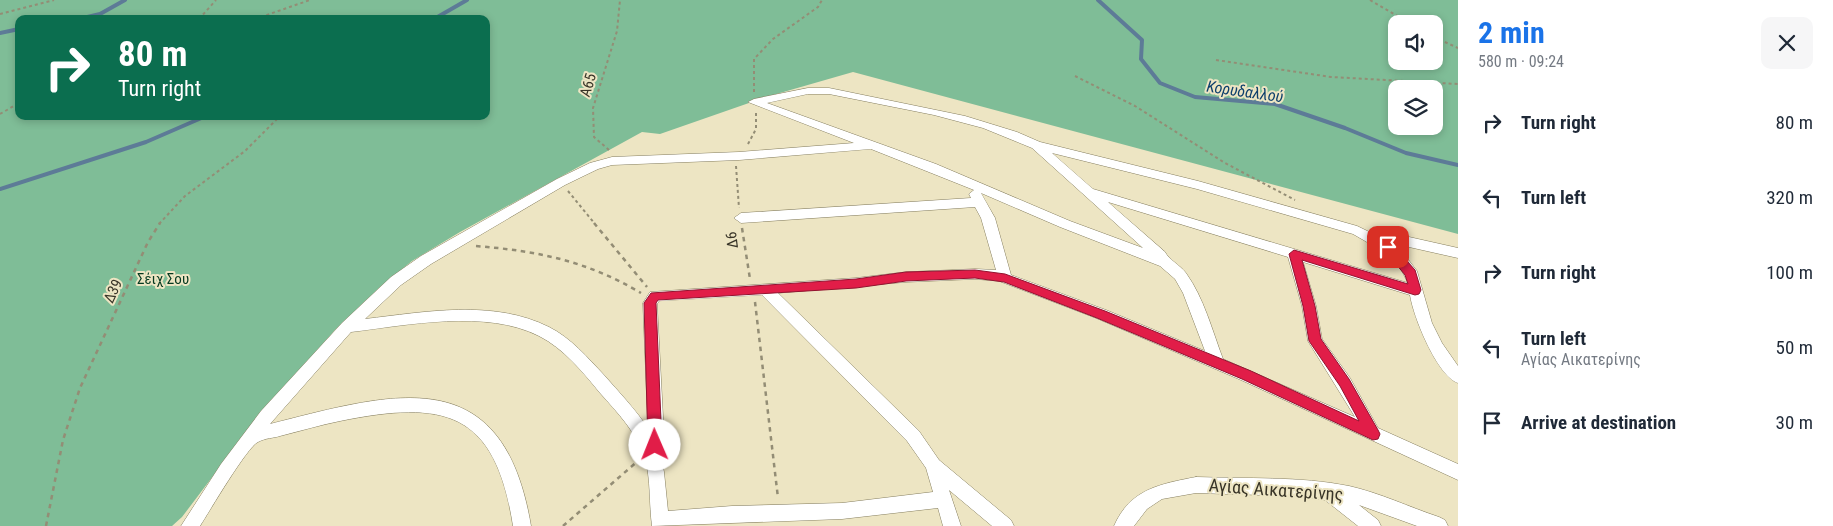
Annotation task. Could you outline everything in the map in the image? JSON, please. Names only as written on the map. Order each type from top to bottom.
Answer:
[{"type":"street","points":[[754,102],[808,91],[829,92],[976,123],[1036,145],[1190,183],[1352,229],[1377,238],[1388,247],[1411,273],[1421,314],[1433,343],[1458,377]]},
{"type":"street","points":[[754,102],[932,167],[974,186],[1165,262]]},
{"type":"street","points":[[190,526],[227,469],[282,398],[347,327],[396,281],[452,244],[561,182],[603,163],[739,156],[871,145]]},
{"type":"street","points":[[1036,145],[1180,275],[1190,292],[1217,363]]},
{"type":"street","points":[[974,186],[977,202],[988,218],[1005,278]]},
{"type":"street","points":[[1088,192],[1415,290]]},
{"type":"street","points":[[741,218],[977,202]]},
{"type":"street","points":[[1388,247],[1409,242],[1458,253]]},
{"type":"street","points":[[1294,254],[1309,306],[1315,341],[1344,382],[1373,434]]},
{"type":"street","points":[[651,453],[655,445],[656,436],[653,297],[856,283],[906,276],[975,274],[1005,278],[1101,314],[1217,363],[1458,472]]},
{"type":"street","points":[[758,290],[898,420],[933,465],[1005,526]]},
{"type":"street","points":[[347,327],[417,318],[452,317],[507,320],[541,330],[564,346],[601,383],[625,412],[651,453],[660,523],[842,510],[944,499]]},
{"type":"street","points":[[252,436],[363,409],[412,406],[455,412],[474,423],[490,440],[501,457],[513,487],[522,526]]},
{"type":"street","points":[[933,465],[952,526]]},
{"type":"street","name":"Αγίας Αικατερίνης","points":[[1123,526],[1141,503],[1158,492],[1168,488],[1196,485],[1327,491],[1367,499],[1439,526]]},
{"type":"street","points":[[1327,491],[1372,526]]},
{"type":"path","points":[[0,14],[54,0]]},
{"type":"path","points":[[203,15],[216,0]]},
{"type":"path","points":[[267,15],[310,0]]},
{"type":"path","name":"Α65","points":[[620,0],[616,38],[593,108],[593,130],[597,141],[601,145],[628,161]]},
{"type":"path","name":"Δ6","points":[[780,513],[759,332],[758,290],[741,218],[736,174],[739,156],[756,129],[754,59],[773,39],[818,7],[822,0]]},
{"type":"path","points":[[1370,0],[1396,15]]},
{"type":"path","points":[[1443,40],[1458,48]]},
{"type":"path","points":[[1216,60],[1332,77],[1458,84]]},
{"type":"path","points":[[1075,76],[1135,106],[1225,163],[1295,200]]},
{"type":"path","points":[[0,114],[15,105]]},
{"type":"path","name":"Δ39","points":[[46,526],[63,440],[80,388],[151,237],[178,200],[237,157],[276,120]]},
{"type":"path","points":[[561,182],[653,297]]},
{"type":"path","points":[[452,244],[520,248],[551,254],[606,272],[653,297]]},
{"type":"path","points":[[563,526],[632,464],[651,453]]},
{"type":"green space","name":"Σέιχ Σου","points":[[0,0],[1458,0],[1458,234],[853,72],[766,97],[660,134],[642,132],[460,232],[412,261],[379,288],[335,330],[254,422],[182,517],[172,526],[0,526]]},
{"type":"waterway","points":[[96,15],[125,0]]},
{"type":"waterway","points":[[441,15],[467,0]]},
{"type":"waterway","name":"Κορυδαλλού","points":[[1098,0],[1142,40],[1141,59],[1160,83],[1195,97],[1275,104],[1345,128],[1406,153],[1458,165]]},
{"type":"waterway","points":[[0,33],[15,30]]},
{"type":"waterway","points":[[0,189],[146,142],[197,120]]},
{"type":"route","points":[[655,445],[650,303],[651,299],[655,296],[731,293],[856,283],[906,276],[924,277],[975,274],[1000,276],[1101,314],[1246,375],[1373,434],[1344,382],[1315,341],[1309,306],[1294,254],[1415,290],[1411,273],[1388,247]]}]
